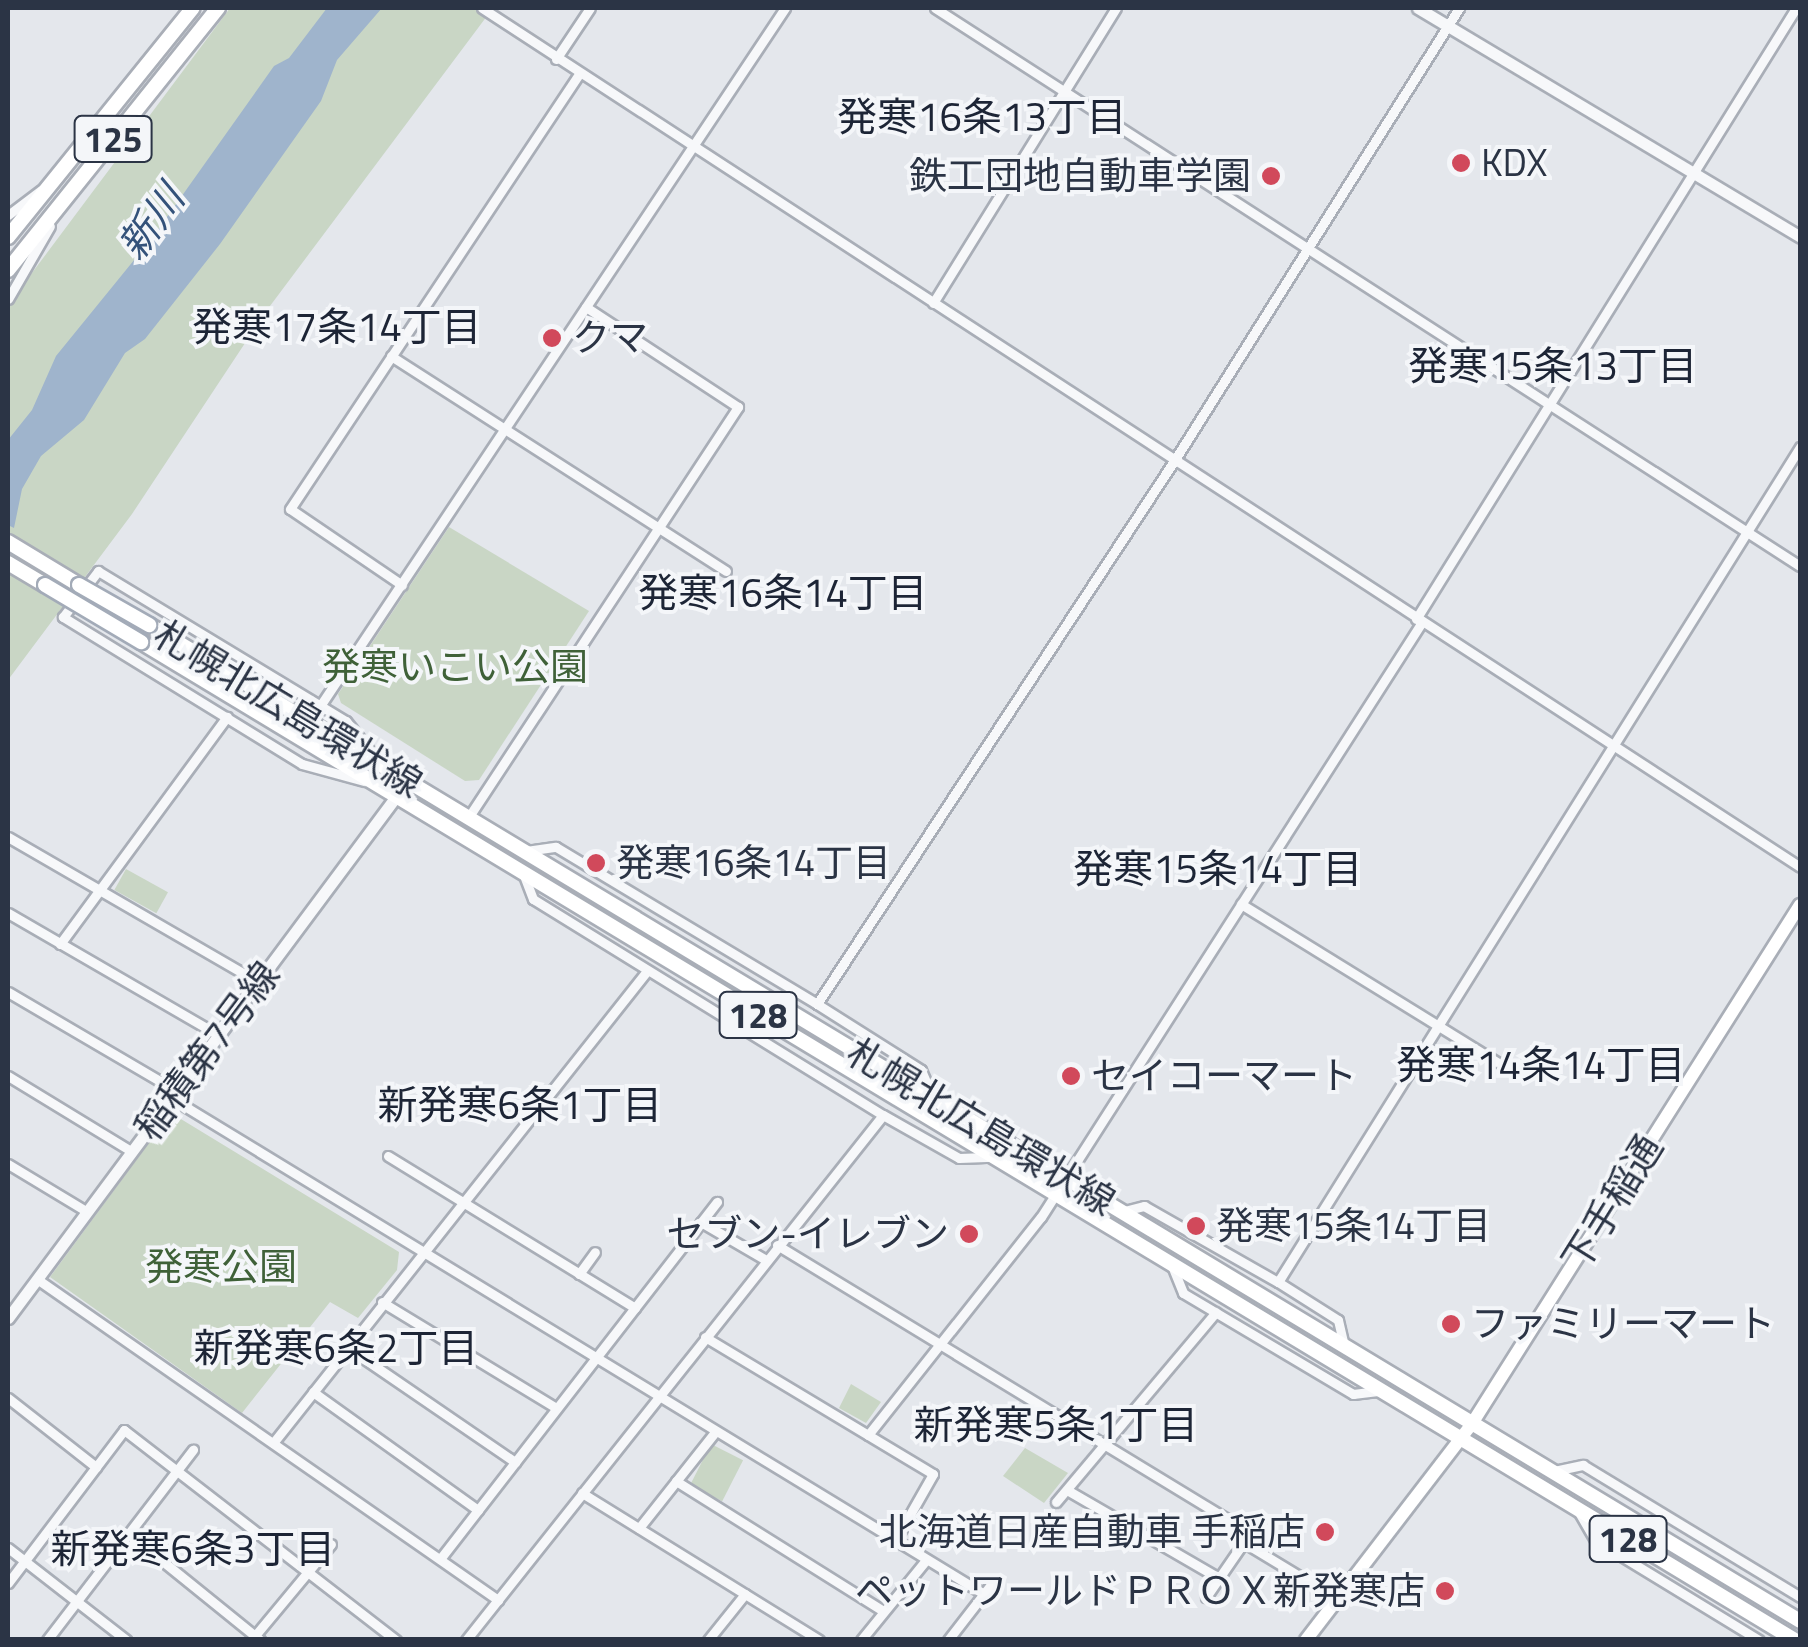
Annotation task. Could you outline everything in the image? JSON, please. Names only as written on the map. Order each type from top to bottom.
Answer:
[{"type":"main road","name":"125","points":[[8,237],[194,8]]},
{"type":"main road","name":"125","points":[[8,270],[218,8]]},
{"type":"main road","name":"札幌北広島環状線","points":[[8,542],[1800,1620]]},
{"type":"main road","name":"札幌北広島環状線","points":[[8,563],[1795,1640]]},
{"type":"main road","name":"下手稲通","points":[[1306,1640],[1473,1422],[1800,905]]},
{"type":"street","points":[[482,8],[556,60],[1800,867]]},
{"type":"street","points":[[556,60],[590,8]]},
{"type":"street","points":[[320,706],[694,149],[784,8]]},
{"type":"street","points":[[935,8],[1800,566]]},
{"type":"street","points":[[933,303],[1116,8]]},
{"type":"street","points":[[1418,8],[1800,236]]},
{"type":"street","points":[[817,1004],[1174,461],[1459,8]]},
{"type":"street","points":[[868,1435],[944,1343],[1056,1195],[1419,621],[1796,8]]},
{"type":"street","points":[[402,585],[290,509],[579,74]]},
{"type":"street","points":[[8,215],[51,184]]},
{"type":"street","points":[[8,299],[62,201]]},
{"type":"street","points":[[468,818],[738,407],[586,307]]},
{"type":"street","points":[[391,356],[503,433],[726,571]]},
{"type":"street","points":[[1278,1282],[1800,447]]},
{"type":"street","points":[[376,785],[302,764],[63,617],[98,571],[357,728],[383,770]]},
{"type":"street","points":[[60,944],[227,717]]},
{"type":"street","name":"稲積第7号線","points":[[8,1318],[406,783]]},
{"type":"street","points":[[8,836],[260,983]]},
{"type":"street","points":[[526,852],[556,847],[817,1004],[921,1070],[932,1099]]},
{"type":"street","points":[[523,873],[534,900],[883,1115],[959,1158],[993,1157]]},
{"type":"street","points":[[1241,904],[1497,1062]]},
{"type":"street","points":[[8,914],[220,1036]]},
{"type":"street","points":[[273,1444],[647,971]]},
{"type":"street","points":[[8,992],[424,1254],[984,1594]]},
{"type":"street","points":[[8,1076],[132,1151]]},
{"type":"street","points":[[466,1640],[883,1115]]},
{"type":"street","points":[[388,1156],[635,1308]]},
{"type":"street","points":[[8,1164],[86,1211]]},
{"type":"street","points":[[440,1559],[717,1202]]},
{"type":"street","points":[[1121,1212],[1144,1206],[1278,1282],[1338,1320],[1344,1346]]},
{"type":"street","points":[[701,1222],[766,1260]]},
{"type":"street","points":[[777,1245],[944,1343],[1104,1446],[1250,1533],[1206,1596]]},
{"type":"street","points":[[580,1274],[595,1252]]},
{"type":"street","points":[[1172,1264],[1184,1293],[1353,1394],[1380,1390]]},
{"type":"street","points":[[37,1279],[498,1600]]},
{"type":"street","points":[[382,1302],[556,1408]]},
{"type":"street","points":[[1056,1502],[1216,1312]]},
{"type":"street","points":[[705,1336],[932,1474],[895,1541]]},
{"type":"street","points":[[348,1347],[515,1462]]},
{"type":"street","points":[[313,1392],[478,1510]]},
{"type":"street","points":[[8,1398],[96,1466]]},
{"type":"street","points":[[8,1584],[124,1430],[396,1640]]},
{"type":"street","points":[[639,1528],[715,1432]]},
{"type":"street","points":[[47,1640],[193,1450]]},
{"type":"street","points":[[1554,1471],[1584,1465],[1800,1597]]},
{"type":"street","points":[[676,1481],[883,1611]]},
{"type":"street","points":[[1067,1490],[1218,1578]]},
{"type":"street","points":[[582,1493],[819,1640]]},
{"type":"street","points":[[1578,1509],[1595,1540],[1742,1635],[1760,1640]]},
{"type":"street","points":[[128,1534],[256,1638],[332,1544]]},
{"type":"street","points":[[1244,1542],[1337,1599]]},
{"type":"street","points":[[8,1548],[126,1640]]},
{"type":"street","points":[[861,1640],[926,1560]]},
{"type":"street","points":[[948,1640],[993,1582]]},
{"type":"street","points":[[712,1638],[745,1594]]},
{"type":"green space","points":[[230,8],[493,8],[267,310],[132,514],[8,680],[8,305]]},
{"type":"green space","name":"発寒いこい公園","points":[[449,527],[589,611],[479,780],[465,781],[341,703],[338,694]]},
{"type":"green space","points":[[126,869],[168,892],[156,913],[114,890]]},
{"type":"green space","name":"発寒公園","points":[[171,1113],[399,1252],[397,1270],[358,1318],[330,1302],[242,1413],[50,1277]]},
{"type":"green space","points":[[851,1384],[881,1402],[866,1423],[839,1408]]},
{"type":"green space","points":[[711,1444],[743,1460],[722,1501],[690,1485]]},
{"type":"green space","points":[[1025,1448],[1068,1473],[1044,1503],[1003,1476]]},
{"type":"water","points":[[327,8],[382,8],[337,60],[321,101],[220,244],[145,339],[125,353],[84,420],[41,456],[22,489],[14,528],[8,525],[8,440],[32,410],[56,356],[152,238],[274,66],[289,58]]},
{"type":"place","name":"KDX","points":[[1461,163]]},
{"type":"place","name":"鉄工団地自動車学園","points":[[1271,176]]},
{"type":"place","name":"クマ","points":[[552,338]]},
{"type":"place","name":"発寒16条14丁目","points":[[596,863]]},
{"type":"place","name":"セイコーマート","points":[[1071,1076]]},
{"type":"place","name":"発寒15条14丁目","points":[[1196,1226]]},
{"type":"place","name":"セブン-イレブン","points":[[969,1234]]},
{"type":"place","name":"ファミリーマート","points":[[1451,1324]]},
{"type":"place","name":"北海道日産自動車 手稲店","points":[[1325,1532]]},
{"type":"place","name":"ペットワールドＰＲＯＸ新発寒店","points":[[1445,1591]]},
{"type":"district","name":"発寒16条13丁目","points":[[982,117]]},
{"type":"district","name":"発寒17条14丁目","points":[[337,327]]},
{"type":"district","name":"発寒15条13丁目","points":[[1553,366]]},
{"type":"district","name":"発寒16条14丁目","points":[[783,593]]},
{"type":"district","name":"発寒15条14丁目","points":[[1218,869]]},
{"type":"district","name":"発寒14条14丁目","points":[[1541,1065]]},
{"type":"district","name":"新発寒6条1丁目","points":[[520,1105]]},
{"type":"district","name":"新発寒6条2丁目","points":[[336,1348]]},
{"type":"district","name":"新発寒5条1丁目","points":[[1056,1425]]},
{"type":"district","name":"新発寒6条3丁目","points":[[193,1549]]},
{"type":"water label","name":"新川","points":[[151,222]]}]
